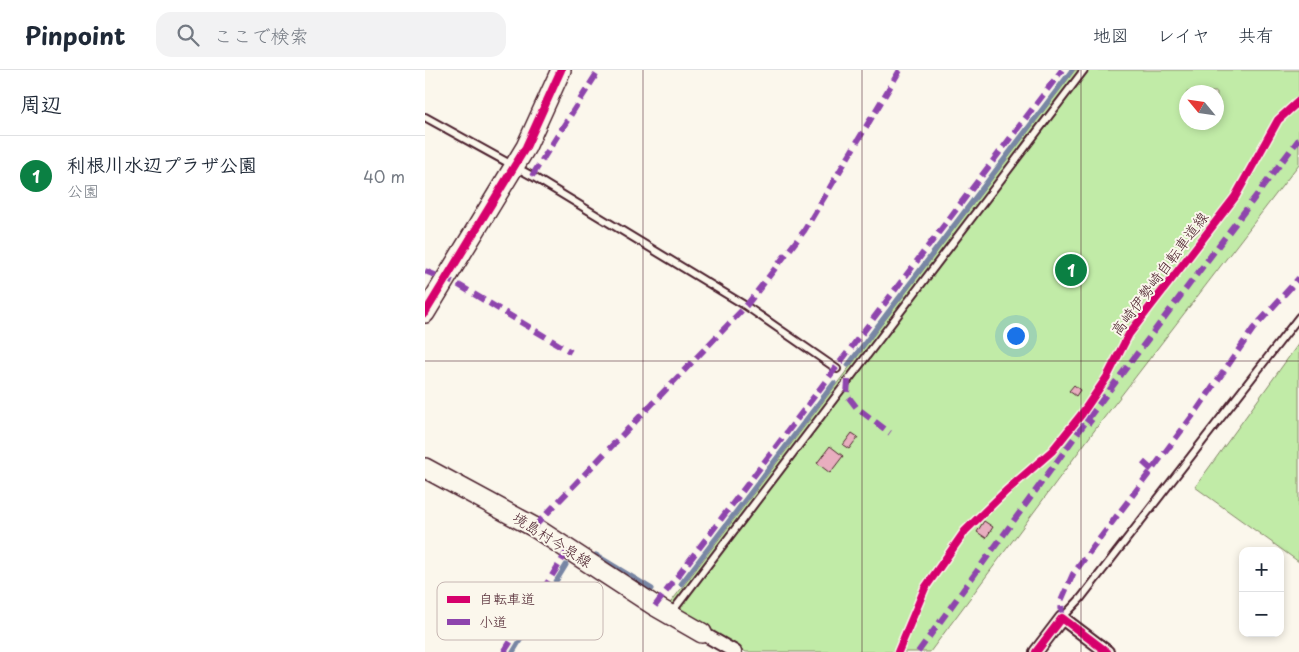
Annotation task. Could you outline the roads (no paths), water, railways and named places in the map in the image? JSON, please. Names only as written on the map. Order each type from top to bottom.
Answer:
[{"type":"main road","points":[[425,314],[539,123],[561,70]]},
{"type":"main road","name":"境島村今泉線","points":[[425,468],[534,526],[669,614],[702,633]]},
{"type":"street","points":[[1036,652],[1062,618],[1107,652]]},
{"type":"street","points":[[702,633],[735,652]]},
{"type":"lane","points":[[669,614],[1084,70]]},
{"type":"lane","points":[[425,117],[513,166],[746,306],[837,369]]},
{"type":"lane","points":[[1062,618],[1087,590],[1299,317]]},
{"type":"waterway","points":[[848,365],[1072,70]]},
{"type":"waterway","points":[[681,584],[834,383]]},
{"type":"waterway","points":[[596,555],[652,589]]},
{"type":"waterway","points":[[556,582],[566,565]]},
{"type":"waterway","points":[[513,652],[520,640]]},
{"type":"place","name":"利根川水辺プラザ公園","points":[[1071,270]]}]
